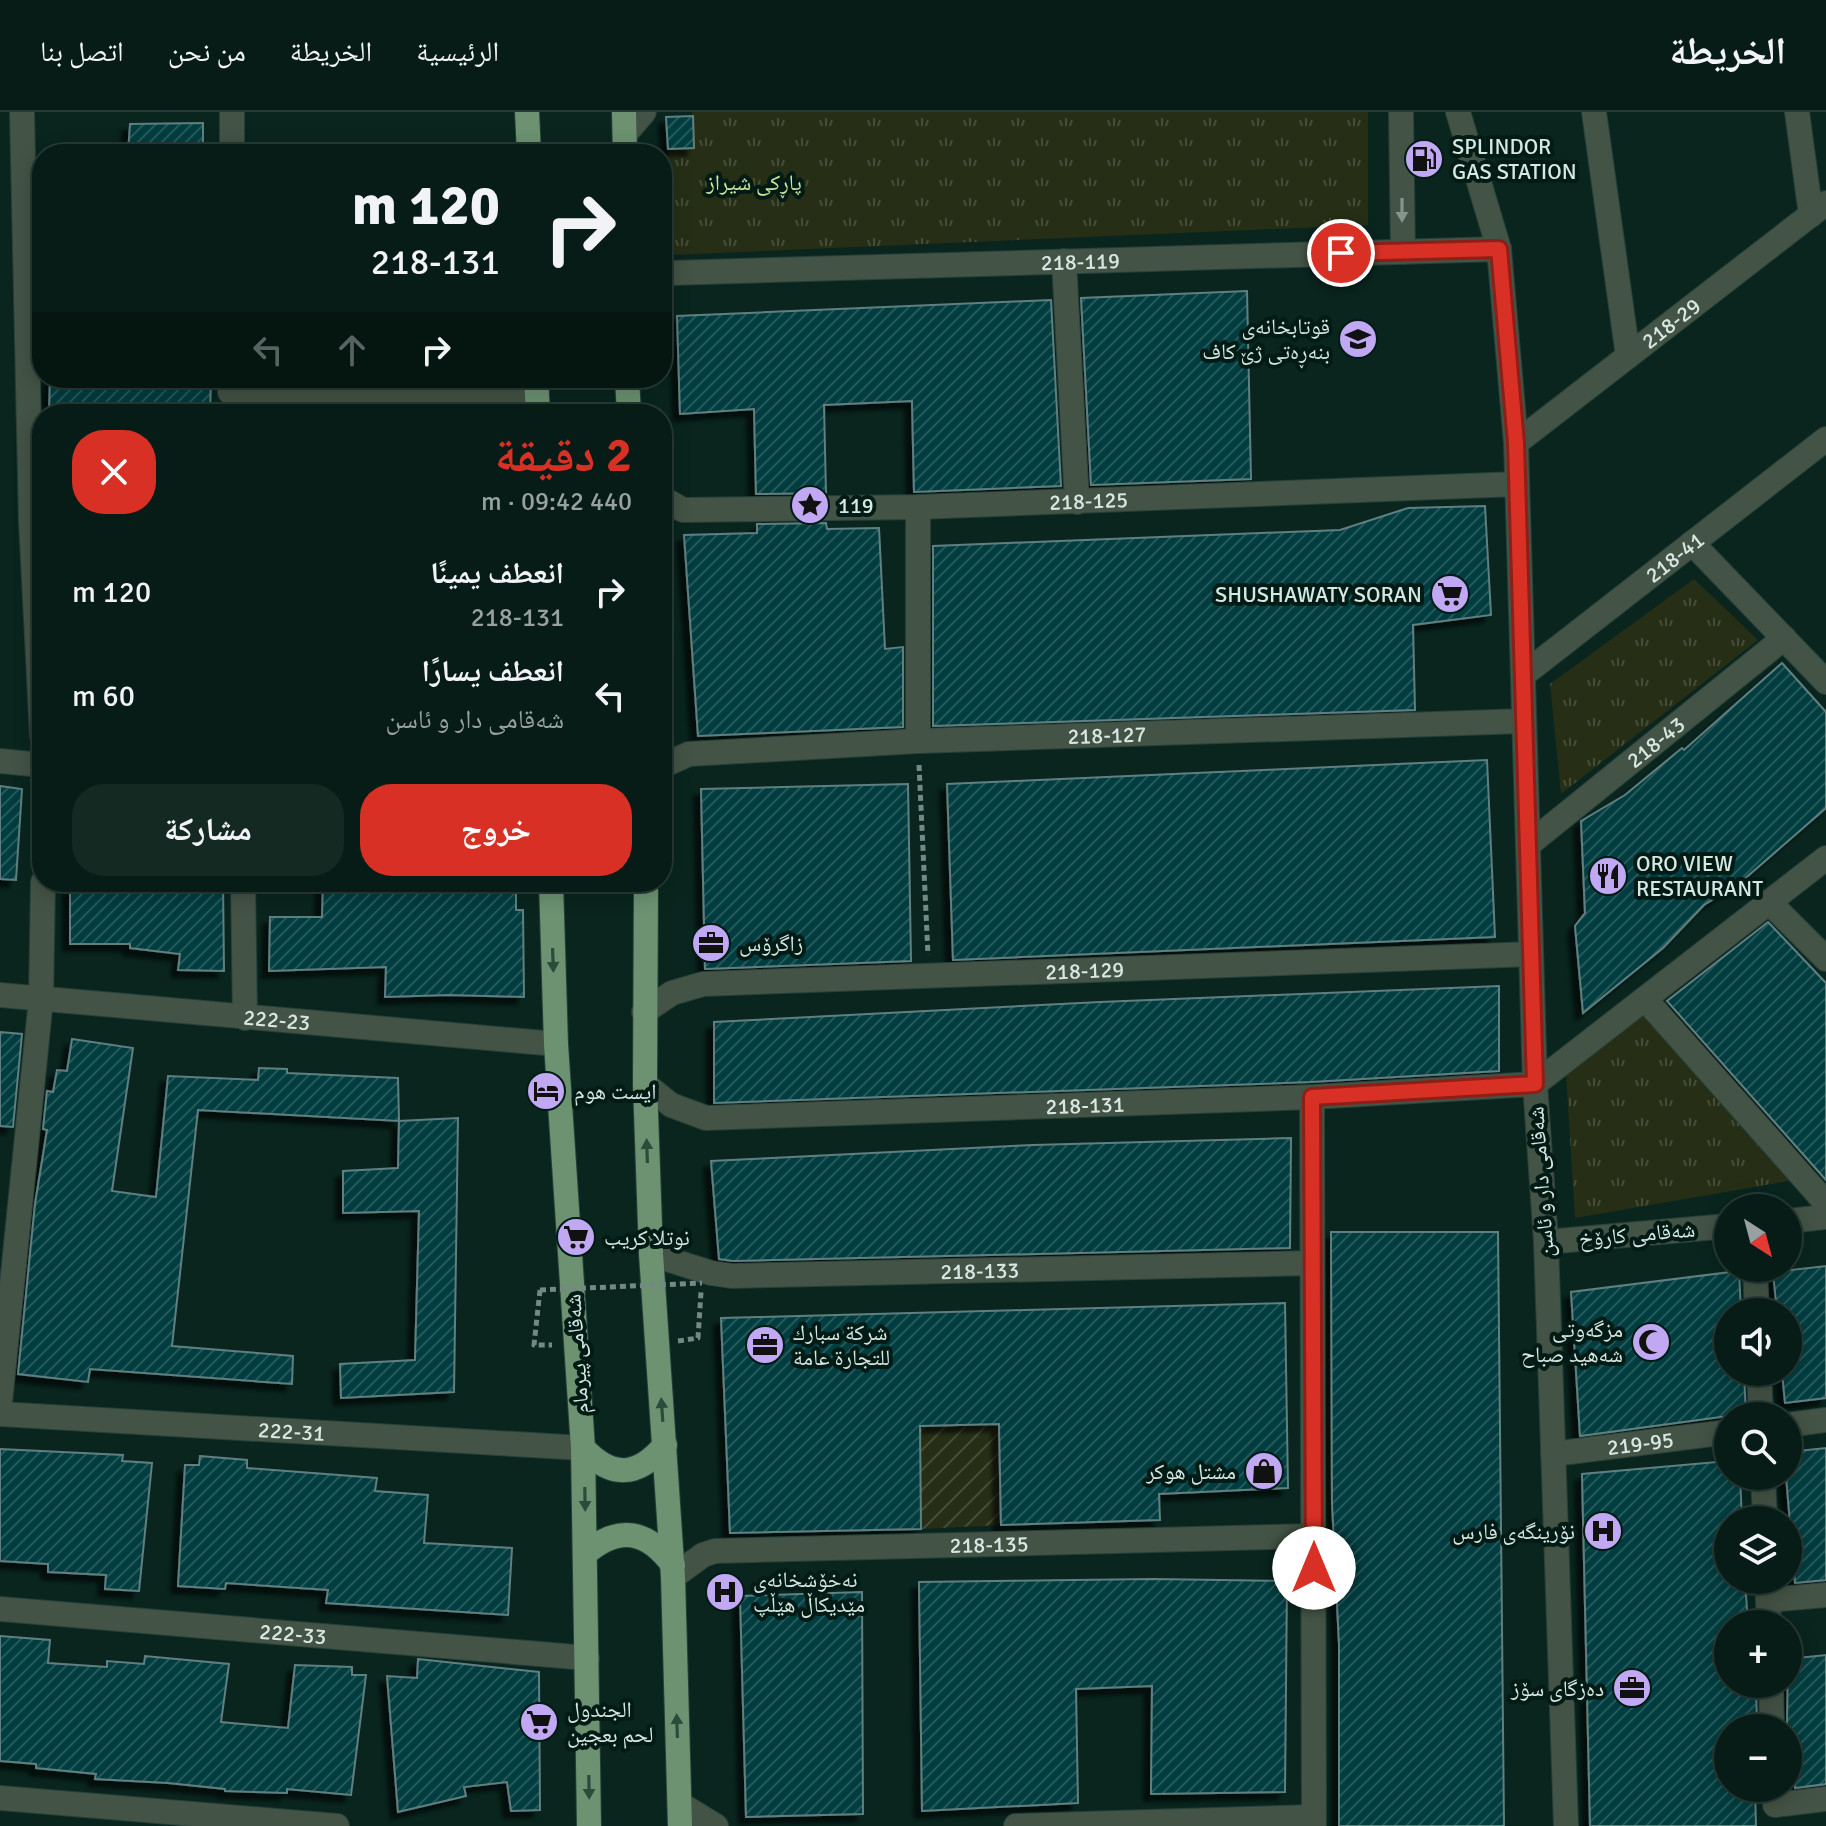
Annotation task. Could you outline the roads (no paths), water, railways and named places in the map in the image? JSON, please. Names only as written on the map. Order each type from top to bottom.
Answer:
[{"type":"highway","points":[[527,112],[529,144]]},
{"type":"highway","name":"شەقامی پیرمام","points":[[551,892],[556,1044],[583,1448],[589,1826]]},
{"type":"highway","points":[[646,892],[645,1084],[651,1254],[673,1571],[680,1815]]},
{"type":"highway","points":[[583,1448],[596,1462],[615,1470],[634,1469],[652,1460],[665,1445]]},
{"type":"highway","points":[[586,1553],[602,1540],[622,1534],[643,1537],[660,1548],[673,1571]]},
{"type":"street","points":[[22,112],[32,365]]},
{"type":"street","points":[[232,112],[232,144]]},
{"type":"street","points":[[624,133],[644,112]]},
{"type":"street","points":[[1401,112],[1403,252]]},
{"type":"street","name":"شەقامی دار و ئاسن","points":[[1458,112],[1499,249],[1516,443],[1535,1084],[1546,1242],[1566,1826]]},
{"type":"street","points":[[1594,112],[1628,356]]},
{"type":"street","points":[[1797,112],[1818,209]]},
{"type":"street","name":"218-29","points":[[1516,443],[1818,209]]},
{"type":"street","name":"218-119","points":[[672,270],[1499,249]]},
{"type":"street","points":[[1064,261],[1077,502]]},
{"type":"street","points":[[231,395],[537,394]]},
{"type":"street","name":"218-41","points":[[1523,675],[1826,439]]},
{"type":"street","name":"218-125","points":[[672,504],[918,507],[1517,484]]},
{"type":"street","points":[[918,507],[918,741]]},
{"type":"street","points":[[1692,543],[1826,682]]},
{"type":"street","name":"218-43","points":[[1528,845],[1784,638]]},
{"type":"street","name":"218-127","points":[[672,760],[689,754],[918,741],[1524,721]]},
{"type":"street","points":[[0,761],[32,764]]},
{"type":"street","points":[[1535,1084],[1826,858]]},
{"type":"street","points":[[0,1402],[41,999],[43,892]]},
{"type":"street","points":[[243,892],[245,1018]]},
{"type":"street","points":[[1769,902],[1826,959]]},
{"type":"street","name":"218-129","points":[[644,1012],[672,993],[703,984],[1531,954]]},
{"type":"street","name":"222-23","points":[[0,995],[556,1044]]},
{"type":"street","points":[[1645,999],[1826,1203]]},
{"type":"street","name":"218-131","points":[[645,1084],[671,1105],[706,1118],[1312,1097],[1535,1084]]},
{"type":"street","points":[[1016,1826],[1314,1822],[1312,1097]]},
{"type":"street","points":[[1802,1220],[1826,1217]]},
{"type":"street","name":"شەقامی کارۆخ","points":[[1546,1242],[1714,1227]]},
{"type":"street","name":"218-133","points":[[651,1254],[711,1273],[732,1276],[1312,1263]]},
{"type":"street","name":"222-31","points":[[0,1414],[583,1448]]},
{"type":"street","points":[[1802,1423],[1826,1420]]},
{"type":"street","name":"219-95","points":[[1553,1454],[1714,1434]]},
{"type":"street","name":"218-135","points":[[673,1571],[715,1551],[1314,1536]]},
{"type":"street","points":[[1768,1601],[1826,1595]]},
{"type":"street","name":"222-33","points":[[0,1609],[587,1658]]},
{"type":"street","points":[[0,1798],[337,1826]]},
{"type":"street","points":[[1775,1806],[1826,1799]]},
{"type":"street","points":[[680,1815],[716,1826]]},
{"type":"place","name":"SPLINDOR GAS STATION","points":[[1424,159]]},
{"type":"place","name":"قوتابخانەی بنەڕەتی ژێ کاف","points":[[1358,339]]},
{"type":"place","name":"119","points":[[810,505]]},
{"type":"place","name":"SHUSHAWATY SORAN","points":[[1450,594]]},
{"type":"place","name":"ORO VIEW RESTAURANT","points":[[1608,876]]},
{"type":"place","name":"زاگرۆس","points":[[711,943]]},
{"type":"place","name":"ايست هوم","points":[[546,1091]]},
{"type":"place","name":"نوتلا كريب","points":[[576,1237]]},
{"type":"place","name":"مزگه‌وتی شه‌هید صباح","points":[[1651,1342]]},
{"type":"place","name":"شركة سبارك للتجارة عامة","points":[[765,1345]]},
{"type":"place","name":"مشتل هوكر","points":[[1264,1471]]},
{"type":"place","name":"نۆرینگەی فارس","points":[[1603,1531]]},
{"type":"place","name":"نەخۆشخانەی مێدیکاڵ هێڵپ","points":[[725,1592]]},
{"type":"place","name":"دەزگای سۆز","points":[[1632,1688]]},
{"type":"place","name":"الجندول لحم بعجين","points":[[539,1722]]},
{"type":"park label","name":"پاڕکی شیراز","points":[[754,182]]}]
